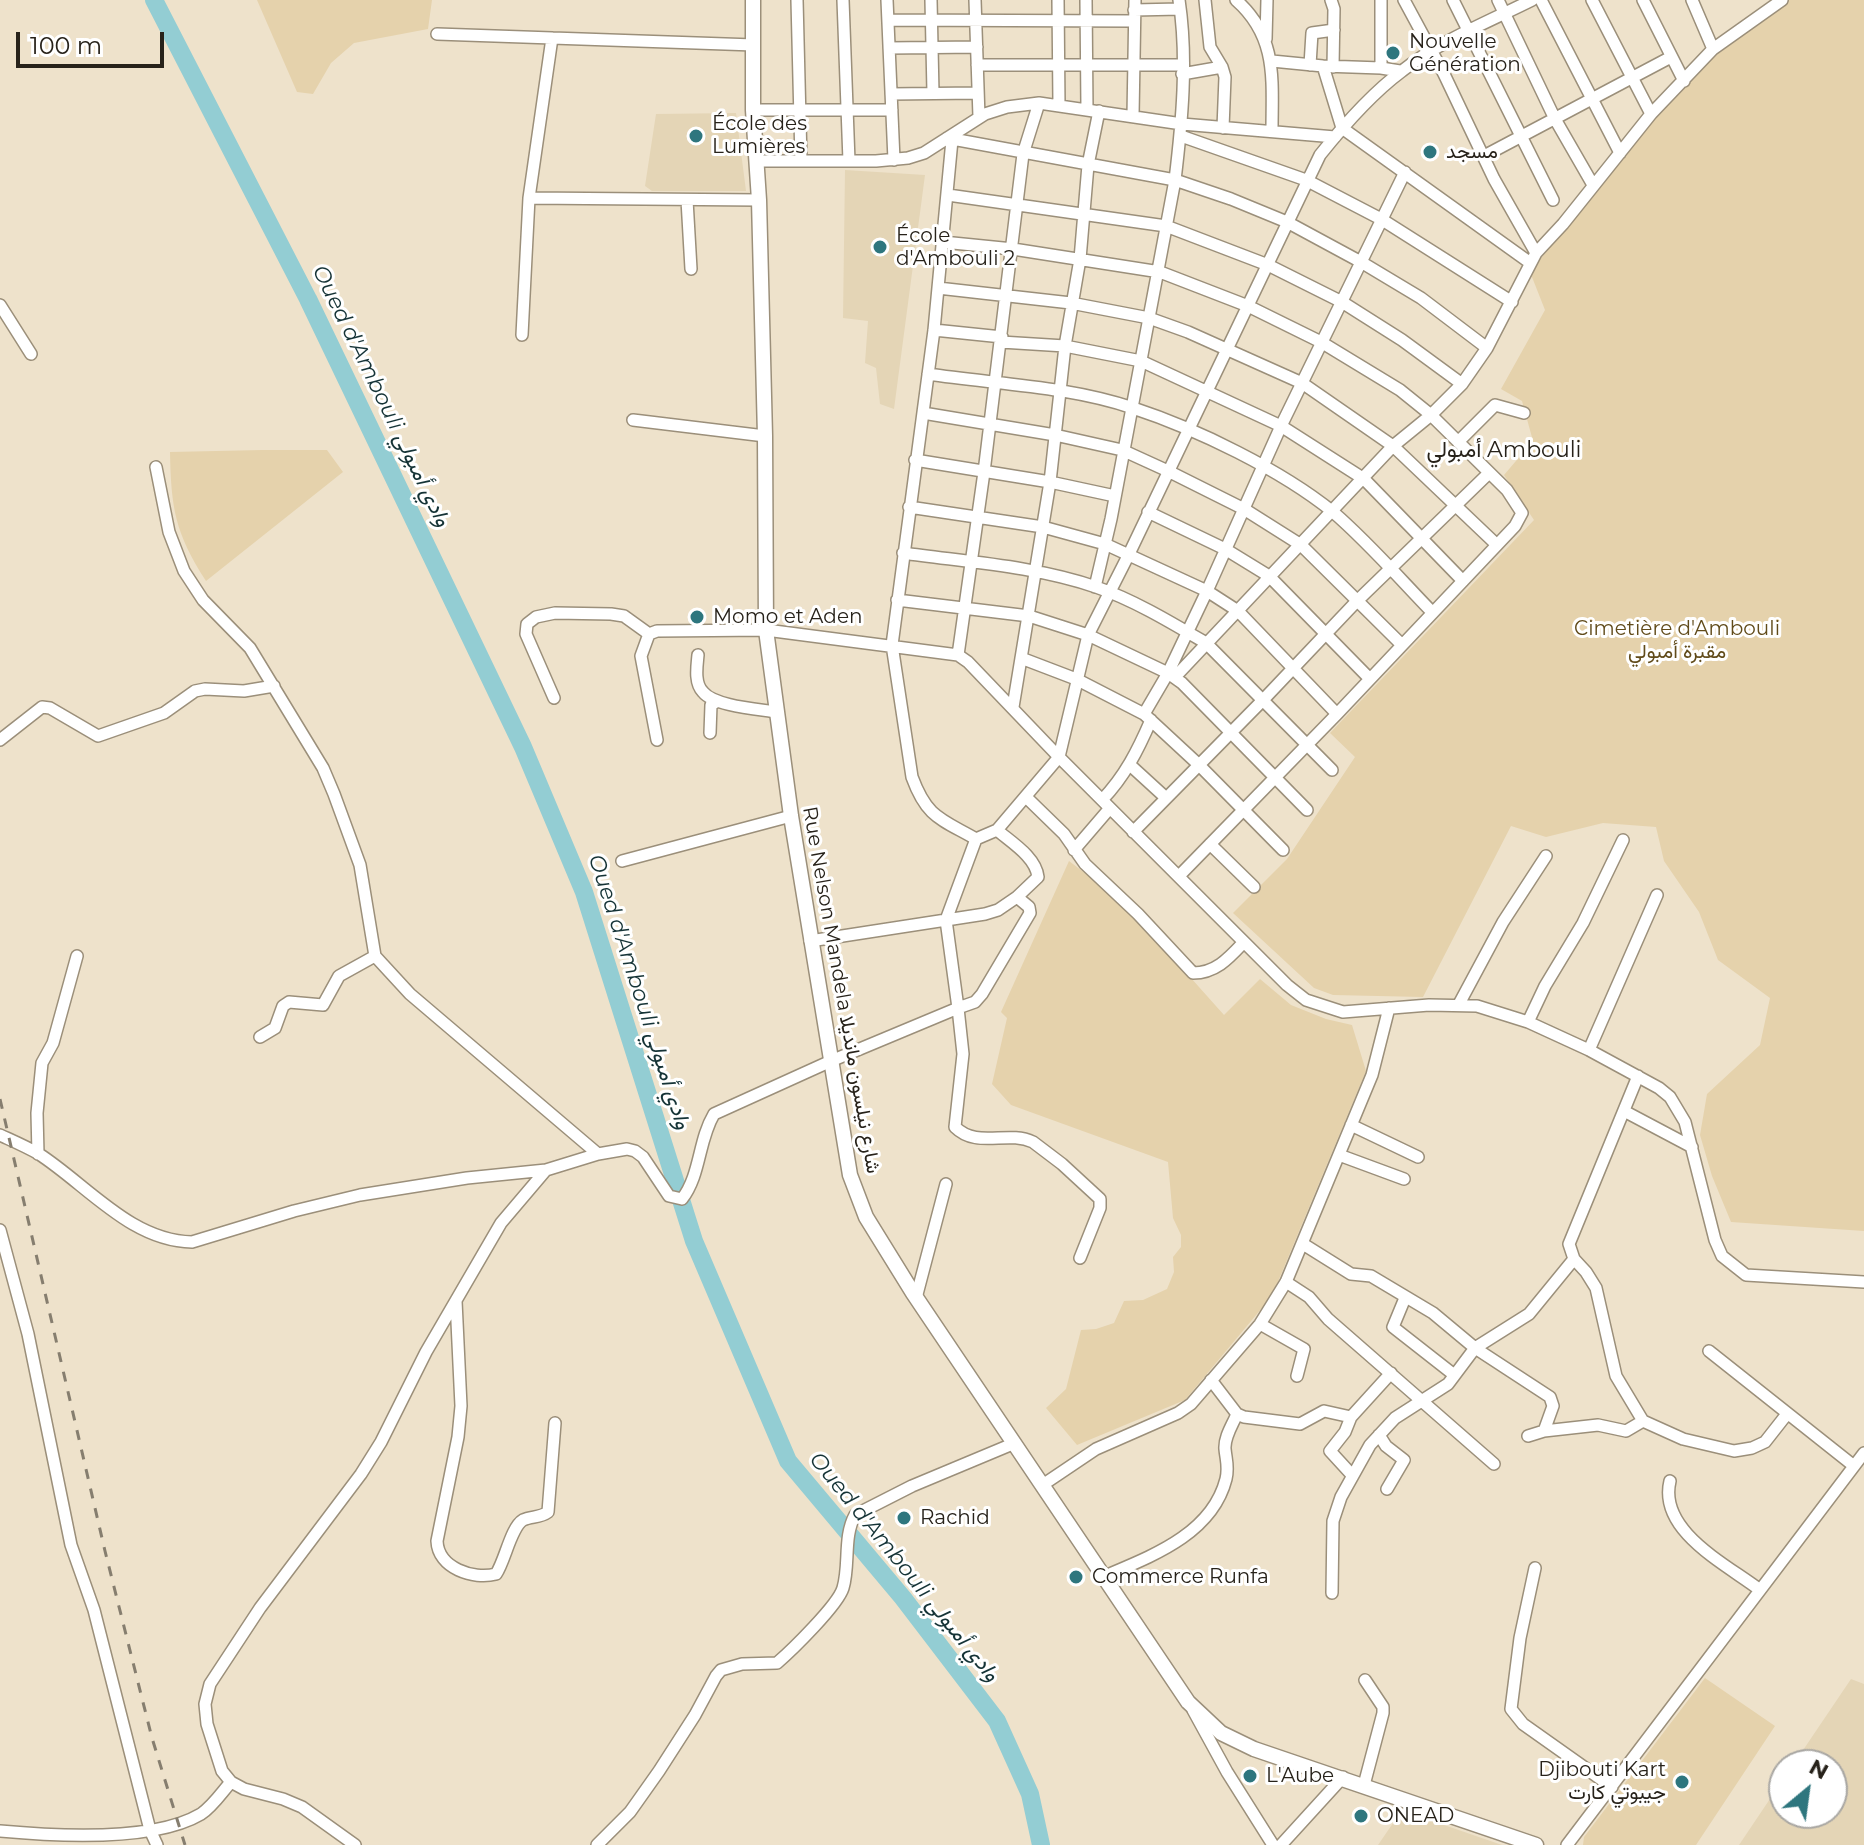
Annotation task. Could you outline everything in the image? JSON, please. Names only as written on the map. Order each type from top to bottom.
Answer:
[{"type":"main road","name":"Rue Nelson Mandela شارع نيلسون مانديلا","points":[[753,0],[753,110],[759,200],[765,436],[766,630],[810,941],[850,1175],[866,1217],[916,1298],[1188,1702],[1221,1733],[1536,1845]]},
{"type":"street","points":[[797,0],[801,160]]},
{"type":"street","points":[[843,0],[849,161]]},
{"type":"street","points":[[887,0],[894,160]]},
{"type":"street","points":[[931,0],[933,93]]},
{"type":"street","points":[[975,0],[979,117]]},
{"type":"street","points":[[1058,0],[1056,64],[1059,105]]},
{"type":"street","points":[[1013,707],[1050,482],[1065,346],[1085,214],[1093,110],[1086,0]]},
{"type":"street","points":[[1205,0],[1210,47],[1225,77],[1223,128]]},
{"type":"street","points":[[1266,40],[1267,0]]},
{"type":"street","points":[[1331,0],[1334,30],[1328,67],[1338,132]]},
{"type":"street","points":[[1381,0],[1381,68]]},
{"type":"street","points":[[1404,0],[1444,74],[1533,257]]},
{"type":"street","points":[[1453,0],[1553,200]]},
{"type":"street","points":[[1498,0],[1555,119],[1593,185]]},
{"type":"street","points":[[949,139],[948,195],[934,330],[892,645],[912,777],[920,798],[934,815],[976,839],[997,830],[1059,757],[1088,635],[1320,155],[1338,132],[1400,71],[1430,51],[1532,0]]},
{"type":"street","points":[[1541,0],[1620,153]]},
{"type":"street","points":[[1592,0],[1651,114]]},
{"type":"street","points":[[1643,0],[1684,81]]},
{"type":"street","points":[[1692,0],[1713,49]]},
{"type":"street","points":[[1171,675],[1238,611],[1393,446],[1462,384],[1487,348],[1533,257],[1651,114],[1713,49],[1782,0]]},
{"type":"street","points":[[1238,1],[1253,16],[1266,40],[1272,61],[1272,131]]},
{"type":"street","points":[[888,20],[1087,21],[1180,4],[1181,130],[1175,180],[1160,272],[1095,587]]},
{"type":"street","points":[[1133,116],[1134,10]]},
{"type":"street","points":[[1310,65],[1312,33],[1334,30]]},
{"type":"street","points":[[437,34],[754,45]]},
{"type":"street","points":[[522,335],[529,198],[552,38]]},
{"type":"street","points":[[889,48],[977,47]]},
{"type":"street","points":[[1484,156],[1671,57]]},
{"type":"street","points":[[1272,61],[1400,71]]},
{"type":"street","points":[[977,65],[1134,64],[1182,70],[1222,67]]},
{"type":"street","points":[[891,94],[977,93]]},
{"type":"street","points":[[958,655],[1002,339],[1023,154],[1039,103]]},
{"type":"street","points":[[757,161],[894,160],[924,153],[979,117],[1007,107],[1039,103],[1133,116],[1181,130],[1306,180],[1381,219],[1512,302]]},
{"type":"street","points":[[753,110],[892,110]]},
{"type":"street","points":[[1181,130],[1223,128],[1338,132],[1405,172],[1533,257]]},
{"type":"street","points":[[949,139],[1175,180],[1287,222],[1421,298],[1487,348]]},
{"type":"street","points":[[1074,850],[1130,765],[1148,717],[1171,675],[1186,631],[1281,426],[1405,172]]},
{"type":"street","points":[[948,195],[1166,226],[1268,265],[1342,302],[1462,384]]},
{"type":"street","points":[[529,198],[759,200]]},
{"type":"street","points":[[687,200],[691,269]]},
{"type":"street","points":[[943,242],[1013,249],[1160,272],[1248,306],[1321,342],[1400,390],[1431,415],[1507,490],[1522,513],[1515,526],[1179,876]]},
{"type":"street","points":[[938,288],[1071,303],[1149,318],[1302,383],[1393,446],[1497,545]]},
{"type":"street","points":[[0,305],[31,354]]},
{"type":"street","points":[[934,330],[1065,346],[1141,361],[1207,390],[1281,426],[1364,479],[1463,581]]},
{"type":"street","points":[[928,374],[1060,391],[1131,407],[1188,430],[1264,467],[1332,512],[1432,612]]},
{"type":"street","points":[[1458,442],[1495,405],[1524,413]]},
{"type":"street","points":[[923,413],[1055,435],[1122,450],[1168,471],[1244,509],[1301,545],[1402,645]]},
{"type":"street","points":[[633,420],[765,436]]},
{"type":"street","points":[[915,460],[1115,496]]},
{"type":"street","points":[[156,467],[169,532],[184,571],[203,600],[250,648],[323,768],[360,865],[375,956],[410,994],[598,1154]]},
{"type":"street","points":[[1133,832],[1356,602],[1489,473]]},
{"type":"street","points":[[909,507],[1043,527],[1105,544],[1207,591],[1238,611],[1337,714]]},
{"type":"street","points":[[1148,512],[1225,549],[1269,576],[1370,679]]},
{"type":"street","points":[[903,553],[1036,571],[1095,587],[1186,631],[1206,643],[1332,770]]},
{"type":"street","points":[[897,600],[1029,616],[1088,635],[1171,675],[1307,810]]},
{"type":"street","points":[[554,698],[526,634],[527,624],[536,617],[555,613],[624,616],[649,634]]},
{"type":"street","points":[[657,740],[641,656],[649,634],[657,631],[766,630],[958,655],[1013,707],[1133,832],[1306,1000],[1343,1012],[1459,1004],[1477,1006],[1528,1022],[1589,1050],[1670,1097],[1685,1122],[1715,1240],[1730,1265],[1746,1275],[1864,1282]]},
{"type":"street","points":[[698,655],[700,689],[716,702],[776,712]]},
{"type":"street","points":[[1021,658],[1076,679],[1148,717],[1283,850]]},
{"type":"street","points":[[0,740],[42,707],[50,708],[98,736],[164,713],[195,691],[244,691],[274,686]]},
{"type":"street","points":[[710,733],[711,705],[716,702]]},
{"type":"street","points":[[1130,765],[1165,797]]},
{"type":"street","points":[[1026,797],[1064,834],[1101,880],[1193,973],[1204,973],[1224,963],[1244,942]]},
{"type":"street","points":[[622,861],[791,816]]},
{"type":"street","points":[[810,941],[998,910],[1038,877],[1037,869],[997,830]]},
{"type":"street","points":[[976,839],[946,920],[963,1054],[955,1127],[975,1138],[1024,1138],[1033,1142],[1100,1199],[1100,1208],[1080,1258]]},
{"type":"street","points":[[1528,1022],[1545,986],[1583,923],[1623,840]]},
{"type":"street","points":[[1210,844],[1254,887]]},
{"type":"street","points":[[1459,1004],[1503,922],[1546,856]]},
{"type":"street","points":[[1589,1050],[1657,895]]},
{"type":"street","points":[[0,1135],[38,1154],[139,1227],[175,1241],[192,1242],[360,1195],[467,1178],[546,1170],[598,1154],[627,1149],[643,1157],[669,1196],[682,1199],[693,1186],[704,1130],[714,1114],[831,1061],[975,1002],[1030,913],[1029,907],[1017,897]]},
{"type":"street","points":[[38,1154],[37,1113],[42,1063],[53,1043],[77,956]]},
{"type":"street","points":[[260,1037],[275,1028],[283,1006],[289,1002],[323,1005],[339,976],[375,956]]},
{"type":"street","points":[[1044,1484],[1096,1449],[1178,1413],[1191,1404],[1260,1324],[1286,1282],[1372,1075],[1389,1008]]},
{"type":"street","points":[[1638,1076],[1571,1238],[1570,1250],[1596,1288],[1616,1376],[1643,1421],[1683,1439],[1734,1451],[1765,1442],[1787,1414]]},
{"type":"street","points":[[1624,1111],[1692,1147]]},
{"type":"street","points":[[1351,1125],[1418,1157]]},
{"type":"street","points":[[1339,1155],[1404,1179]]},
{"type":"street","points":[[355,1845],[302,1807],[231,1782],[222,1771],[207,1724],[205,1704],[210,1684],[260,1608],[361,1474],[501,1223],[546,1170]]},
{"type":"street","points":[[916,1298],[946,1184]]},
{"type":"street","points":[[0,1230],[28,1334],[71,1545],[94,1610],[150,1830],[157,1845]]},
{"type":"street","points":[[1303,1244],[1351,1274],[1371,1276],[1433,1313],[1475,1348],[1553,1401],[1544,1431]]},
{"type":"street","points":[[1332,1593],[1333,1521],[1352,1475],[1379,1435],[1395,1418],[1448,1384],[1475,1348],[1529,1314],[1574,1259]]},
{"type":"street","points":[[1286,1282],[1309,1297],[1328,1319],[1494,1464]]},
{"type":"street","points":[[1405,1298],[1393,1327],[1453,1374]]},
{"type":"street","points":[[456,1300],[461,1406],[458,1437],[437,1541],[437,1552],[443,1562],[456,1569],[486,1576],[496,1574],[516,1528],[523,1520],[548,1512],[555,1423]]},
{"type":"street","points":[[1260,1324],[1304,1349],[1297,1376]]},
{"type":"street","points":[[1709,1351],[1854,1466]]},
{"type":"street","points":[[1352,1475],[1330,1451],[1345,1432],[1351,1417],[1391,1373]]},
{"type":"street","points":[[1211,1380],[1237,1414],[1276,1423],[1300,1424],[1324,1411],[1351,1417]]},
{"type":"street","points":[[1105,1576],[1161,1551],[1194,1528],[1211,1510],[1226,1480],[1229,1466],[1226,1442],[1237,1414]]},
{"type":"street","points":[[1528,1436],[1544,1431],[1598,1425],[1626,1431],[1643,1421]]},
{"type":"street","points":[[1379,1435],[1386,1446],[1404,1460],[1387,1489]]},
{"type":"street","points":[[597,1845],[630,1812],[721,1670],[742,1664],[777,1663],[837,1600],[844,1585],[850,1527],[855,1515],[896,1493],[1015,1443]]},
{"type":"street","points":[[1567,1845],[1864,1453]]},
{"type":"street","points":[[1670,1481],[1667,1494],[1670,1510],[1678,1525],[1688,1536],[1760,1590]]},
{"type":"street","points":[[1535,1568],[1520,1638],[1511,1709],[1523,1724],[1612,1787]]},
{"type":"street","points":[[1364,1785],[1383,1713],[1383,1707],[1365,1680]]},
{"type":"street","points":[[1188,1702],[1273,1845]]},
{"type":"street","points":[[1281,1845],[1343,1777]]},
{"type":"street","points":[[0,1831],[128,1835],[200,1814],[231,1782]]},
{"type":"shaded area","name":"École des Lumières","points":[[736,113],[746,191],[652,191],[645,186],[656,114]]},
{"type":"shaded area","name":"École d'Ambouli 2","points":[[845,170],[925,175],[894,409],[880,404],[876,368],[865,363],[868,321],[843,318]]},
{"type":"shaded area","points":[[1851,1679],[1864,1684],[1864,1845],[1739,1845],[1768,1802],[1768,1829],[1848,1829],[1848,1749],[1804,1749]]},
{"type":"shaded area","points":[[1402,1810],[1447,1826],[1502,1845],[1378,1845]]},
{"type":"green space","points":[[257,0],[432,0],[428,29],[354,43],[331,63],[313,94],[297,92]]},
{"type":"green space","name":"Cimetière d'Ambouli مقبرة أمبولي","points":[[1783,0],[1864,0],[1864,1231],[1731,1222],[1712,1176],[1700,1135],[1707,1094],[1760,1045],[1770,998],[1718,960],[1699,912],[1664,861],[1656,827],[1603,823],[1546,837],[1511,826],[1423,997],[1333,995],[1314,988],[1233,913],[1287,859],[1355,757],[1330,733],[1534,520],[1504,475],[1533,441],[1522,401],[1501,389],[1545,310],[1530,272],[1655,114],[1704,61]]},
{"type":"green space","points":[[327,450],[343,472],[206,581],[187,548],[177,520],[170,452]]},
{"type":"green space","points":[[1069,861],[1124,903],[1224,1015],[1260,979],[1291,1005],[1352,1025],[1366,1071],[1272,1296],[1185,1400],[1077,1445],[1046,1408],[1066,1389],[1081,1330],[1114,1323],[1124,1301],[1143,1300],[1167,1289],[1174,1272],[1173,1257],[1181,1247],[1181,1235],[1173,1218],[1168,1162],[1011,1105],[992,1084],[1007,1018],[1001,1012]]},
{"type":"green space","name":"Djibouti Kart جيبوتي كارت","points":[[1705,1678],[1775,1726],[1696,1845],[1583,1845],[1584,1837]]},
{"type":"waterway","name":"Oued d'Ambouli وادي أمبولي","points":[[154,0],[308,299],[523,747],[584,892],[694,1241],[788,1461],[903,1598],[997,1721],[1030,1794],[1041,1845]]},
{"type":"railway","points":[[0,1099],[105,1551],[152,1738],[185,1845]]},
{"type":"place","name":"Nouvelle Génération","points":[[1393,53]]},
{"type":"place","name":"École des Lumières","points":[[696,136]]},
{"type":"place","name":"مسجد","points":[[1430,152]]},
{"type":"place","name":"École d'Ambouli 2","points":[[880,247]]},
{"type":"place","name":"Momo et Aden","points":[[697,617]]},
{"type":"place","name":"Rachid","points":[[904,1518]]},
{"type":"place","name":"Commerce Runfa","points":[[1076,1577]]},
{"type":"place","name":"L'Aube","points":[[1250,1776]]},
{"type":"place","name":"Djibouti Kart جيبوتي كارت","points":[[1682,1782]]},
{"type":"place","name":"ONEAD","points":[[1361,1816]]},
{"type":"district","name":"أمبولي Ambouli","points":[[1504,451]]}]
